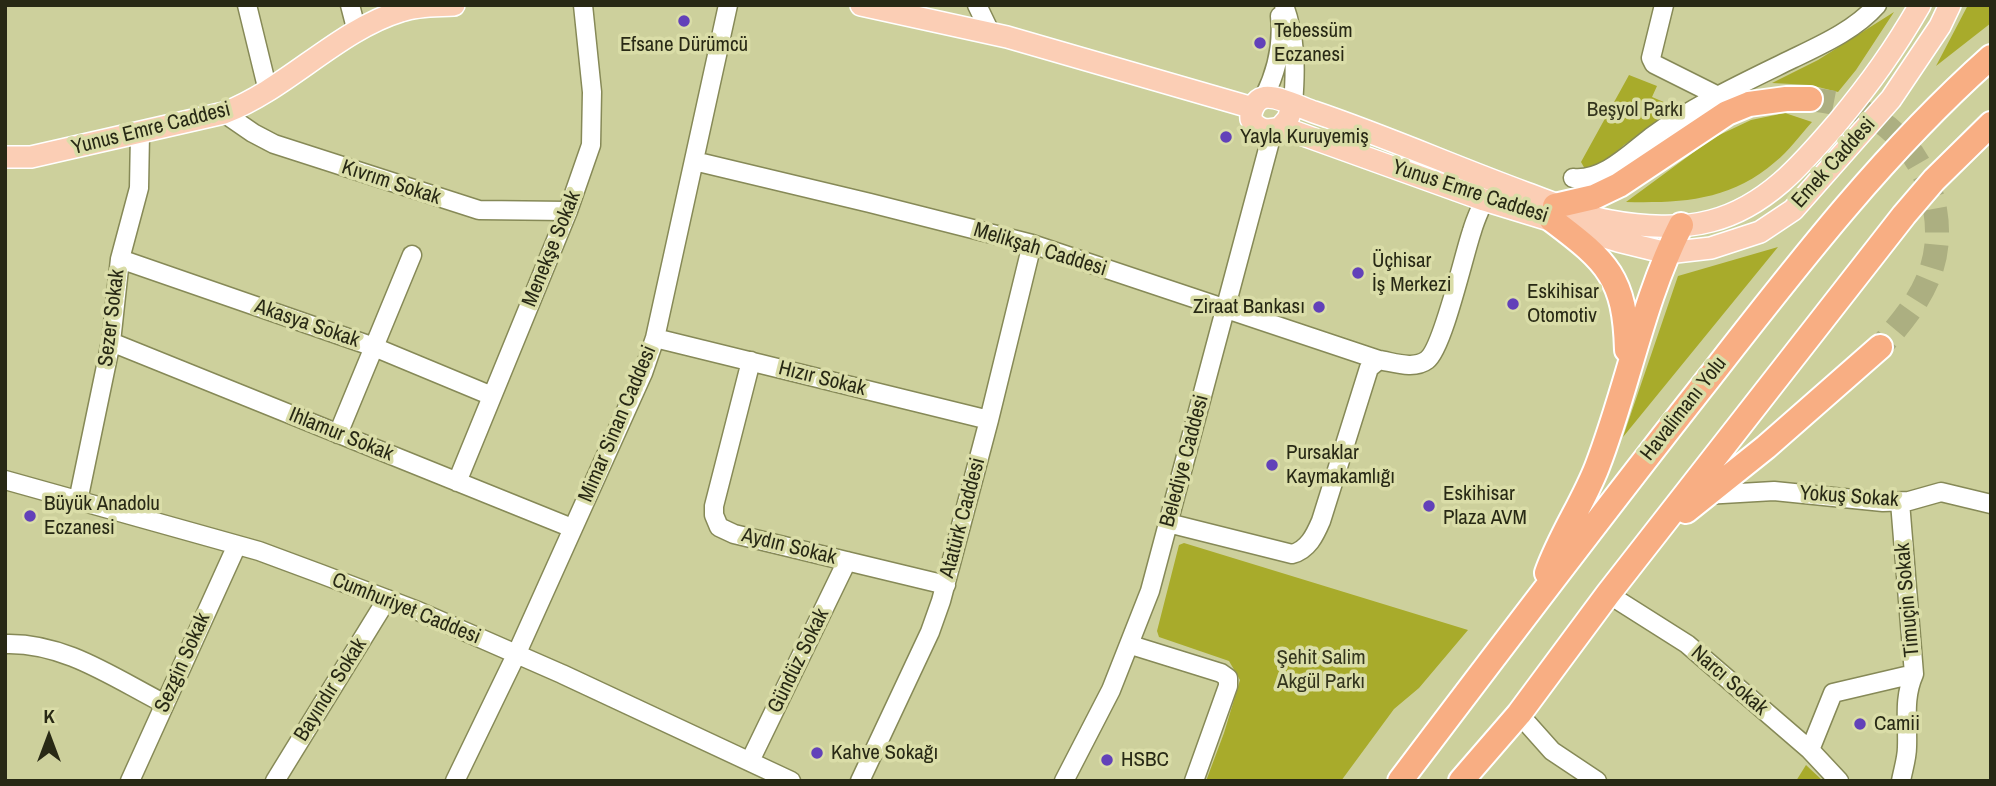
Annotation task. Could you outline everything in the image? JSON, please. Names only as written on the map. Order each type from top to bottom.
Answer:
[{"type":"highway","name":"Havalimanı Yolu","points":[[1400,781],[1767,304],[1867,180],[1917,126],[1991,57]]},
{"type":"highway","points":[[1628,369],[1624,307],[1616,283],[1598,257],[1553,213],[1619,185],[1702,128],[1738,108],[1786,99],[1810,99]]},
{"type":"highway","points":[[1461,781],[1519,714],[1608,594],[1904,215],[1934,180],[1991,124]]},
{"type":"highway","points":[[1537,600],[1555,551],[1597,468],[1649,300],[1681,225]]},
{"type":"highway","points":[[1644,549],[1880,347]]},
{"type":"main road","name":"Yunus Emre Caddesi","points":[[31,157],[224,113],[268,90],[388,15],[415,6],[454,5]]},
{"type":"main road","points":[[861,5],[990,33],[1258,103],[1293,104],[1553,213],[1649,225],[1710,222],[1757,200],[1794,172],[1870,84],[1920,5]]},
{"type":"main road","name":"Emek Caddesi","points":[[1667,253],[1711,248],[1735,241],[1760,232],[1793,210],[1891,99],[1940,26],[1950,5]]},
{"type":"main road","points":[[1258,103],[1251,119],[1253,124],[1265,130],[1273,130],[1284,124],[1293,104]]},
{"type":"main road","name":"Yunus Emre Caddesi","points":[[1273,130],[1295,132],[1484,200],[1553,213],[1618,241],[1667,253]]},
{"type":"main road","points":[[5,158],[31,157]]},
{"type":"main road","points":[[5,170],[31,157]]},
{"type":"street","points":[[247,5],[268,90]]},
{"type":"street","points":[[350,5],[357,32]]},
{"type":"street","name":"Menekşe Sokak","points":[[457,482],[584,166],[593,130],[583,5]]},
{"type":"street","name":"Mimar Sinan Caddesi","points":[[455,781],[629,408],[655,338],[728,5]]},
{"type":"street","points":[[977,5],[990,33]]},
{"type":"street","points":[[1258,103],[1278,63],[1282,5]]},
{"type":"street","points":[[1282,5],[1295,47],[1296,83],[1293,104]]},
{"type":"street","points":[[1664,5],[1651,58],[1654,64],[1718,96]]},
{"type":"street","points":[[1573,178],[1584,179],[1604,171],[1683,114],[1824,43],[1862,20],[1877,5]]},
{"type":"street","name":"Kıvrım Sokak","points":[[224,113],[274,144],[447,201],[489,211],[568,211]]},
{"type":"street","name":"Belediye Caddesi","points":[[1064,781],[1096,721],[1131,645],[1150,591],[1273,130]]},
{"type":"street","name":"Sezer Sokak","points":[[78,501],[111,342],[120,259],[139,188],[140,134]]},
{"type":"street","name":"Melikşah Caddesi","points":[[694,161],[1032,244],[1379,360],[1418,364],[1428,360],[1433,353],[1484,200]]},
{"type":"street","name":"Atatürk Caddesi","points":[[860,781],[930,632],[946,585],[1032,244]]},
{"type":"street","points":[[338,434],[412,255]]},
{"type":"street","name":"Akasya Sokak","points":[[120,259],[374,347],[492,396]]},
{"type":"street","name":"Hızır Sokak","points":[[655,338],[989,420]]},
{"type":"street","name":"Ihlamur Sokak","points":[[111,342],[572,528]]},
{"type":"street","points":[[1168,523],[1292,554],[1300,552],[1314,537],[1321,521],[1369,368],[1379,360]]},
{"type":"street","name":"Aydın Sokak","points":[[751,361],[716,499],[716,522],[719,527],[734,534],[946,585]]},
{"type":"street","name":"Cumhuriyet Caddesi","points":[[5,480],[292,563],[387,600],[632,705],[791,781]]},
{"type":"street","name":"Yokuş Sokak","points":[[1705,495],[1774,491],[1900,502],[1941,492],[1991,504]]},
{"type":"street","name":"Timuçin Sokak","points":[[1900,502],[1914,674],[1907,696],[1908,748],[1901,781]]},
{"type":"street","name":"Sezgin Sokak","points":[[130,781],[237,545]]},
{"type":"street","name":"Gündüz Sokak","points":[[750,761],[847,561]]},
{"type":"street","name":"Narcı Sokak","points":[[1608,594],[1687,644],[1810,750],[1839,781]]},
{"type":"street","name":"Bayındır Sokak","points":[[275,781],[387,600]]},
{"type":"street","points":[[5,644],[34,645],[63,652],[165,704]]},
{"type":"street","points":[[1131,645],[1221,673],[1228,678],[1228,686],[1194,781]]},
{"type":"street","points":[[1810,750],[1833,693],[1914,674]]},
{"type":"street","points":[[1519,714],[1552,751],[1597,781]]},
{"type":"green space","points":[[1968,5],[1991,5],[1991,23],[1936,66]]},
{"type":"green space","points":[[1894,12],[1856,70],[1838,92],[1810,85],[1772,83],[1818,60]]},
{"type":"green space","name":"Beşyol Parkı","points":[[1629,75],[1657,86],[1652,97],[1680,109],[1624,145],[1589,176],[1581,162]]},
{"type":"green space","points":[[1785,113],[1812,122],[1780,158],[1741,185],[1705,197],[1686,200],[1626,202],[1713,138],[1751,120]]},
{"type":"green space","points":[[1778,247],[1623,437],[1678,276]]},
{"type":"green space","name":"Şehit Salim Akgül Parkı","points":[[1184,543],[1468,630],[1419,688],[1394,709],[1341,781],[1206,781],[1240,680],[1229,661],[1159,637],[1157,631],[1179,545]]},
{"type":"green space","points":[[1806,765],[1823,781],[1796,781]]},
{"type":"tunnel","points":[[1810,99],[1853,108],[1887,127],[1904,143],[1918,162],[1935,207],[1935,254],[1929,276],[1914,305],[1880,347]]},
{"type":"place","name":"Efsane Dürümcü","points":[[684,21]]},
{"type":"place","name":"Tebessüm Eczanesi","points":[[1260,43]]},
{"type":"place","name":"Yayla Kuruyemiş","points":[[1226,137]]},
{"type":"place","name":"Üçhisar İş Merkezi","points":[[1358,273]]},
{"type":"place","name":"Eskihisar Otomotiv","points":[[1513,304]]},
{"type":"place","name":"Ziraat Bankası","points":[[1319,307]]},
{"type":"place","name":"Pursaklar Kaymakamlığı","points":[[1272,465]]},
{"type":"place","name":"Eskihisar Plaza AVM","points":[[1429,506]]},
{"type":"place","name":"Büyük Anadolu Eczanesi","points":[[30,516]]},
{"type":"place","name":"Camii","points":[[1860,724]]},
{"type":"place","name":"Kahve Sokağı","points":[[817,753]]},
{"type":"place","name":"HSBC","points":[[1107,760]]}]
